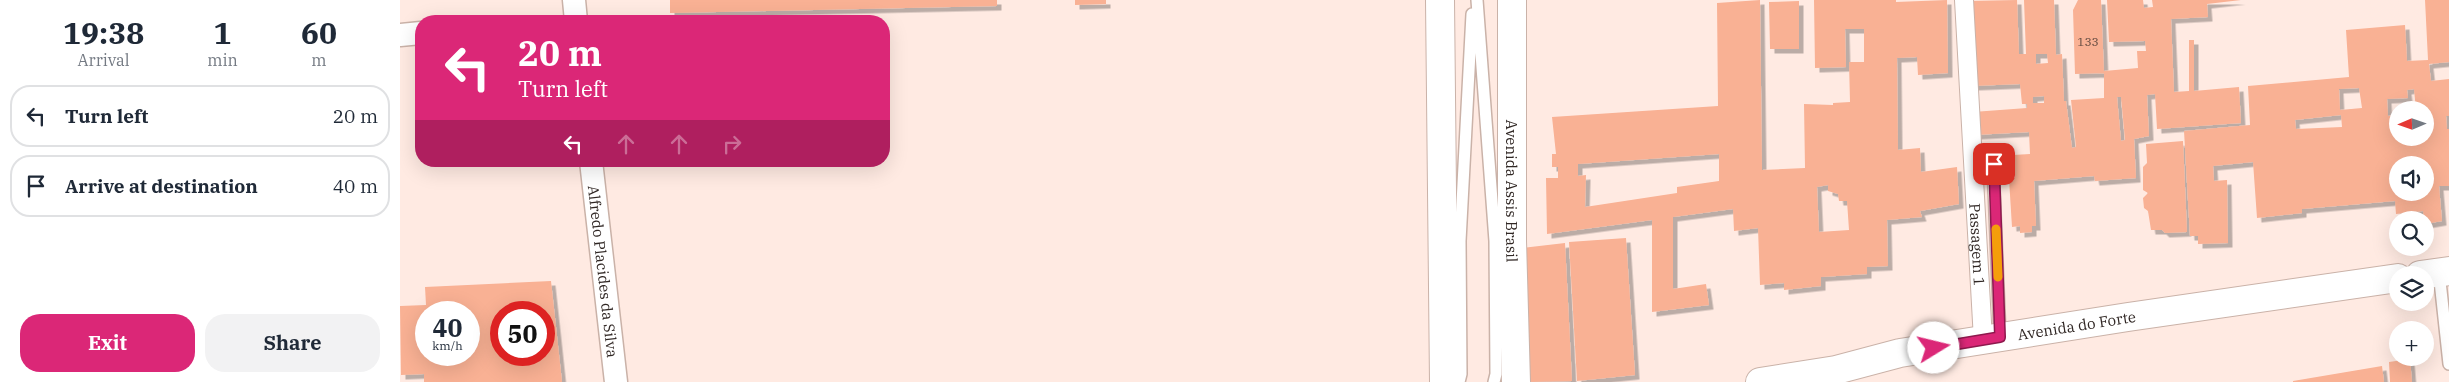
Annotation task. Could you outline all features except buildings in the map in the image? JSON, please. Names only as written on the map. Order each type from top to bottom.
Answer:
[{"type":"main road","points":[[1440,0],[1457,380]]},
{"type":"main road","name":"Avenida Assis Brasil","points":[[1501,380],[1512,241],[1512,0]]},
{"type":"main road","name":"Avenida do Forte","points":[[1760,382],[1836,370],[1900,353],[1991,338],[2389,279]]},
{"type":"street","name":"Passagem 1","points":[[1964,0],[1991,338]]},
{"type":"street","points":[[400,35],[415,34]]},
{"type":"street","name":"Alfredo Placides da Silva","points":[[593,167],[616,382]]},
{"type":"lane","points":[[1457,380],[1460,241],[1473,0]]},
{"type":"lane","points":[[1477,0],[1495,241],[1501,380]]},
{"type":"lane","points":[[1991,338],[1994,164]]},
{"type":"lane","points":[[2436,273],[2449,364]]},
{"type":"slow traffic","points":[[1996,229],[1998,277]]},
{"type":"route","points":[[1934,348],[2000,337],[1994,164]]}]
